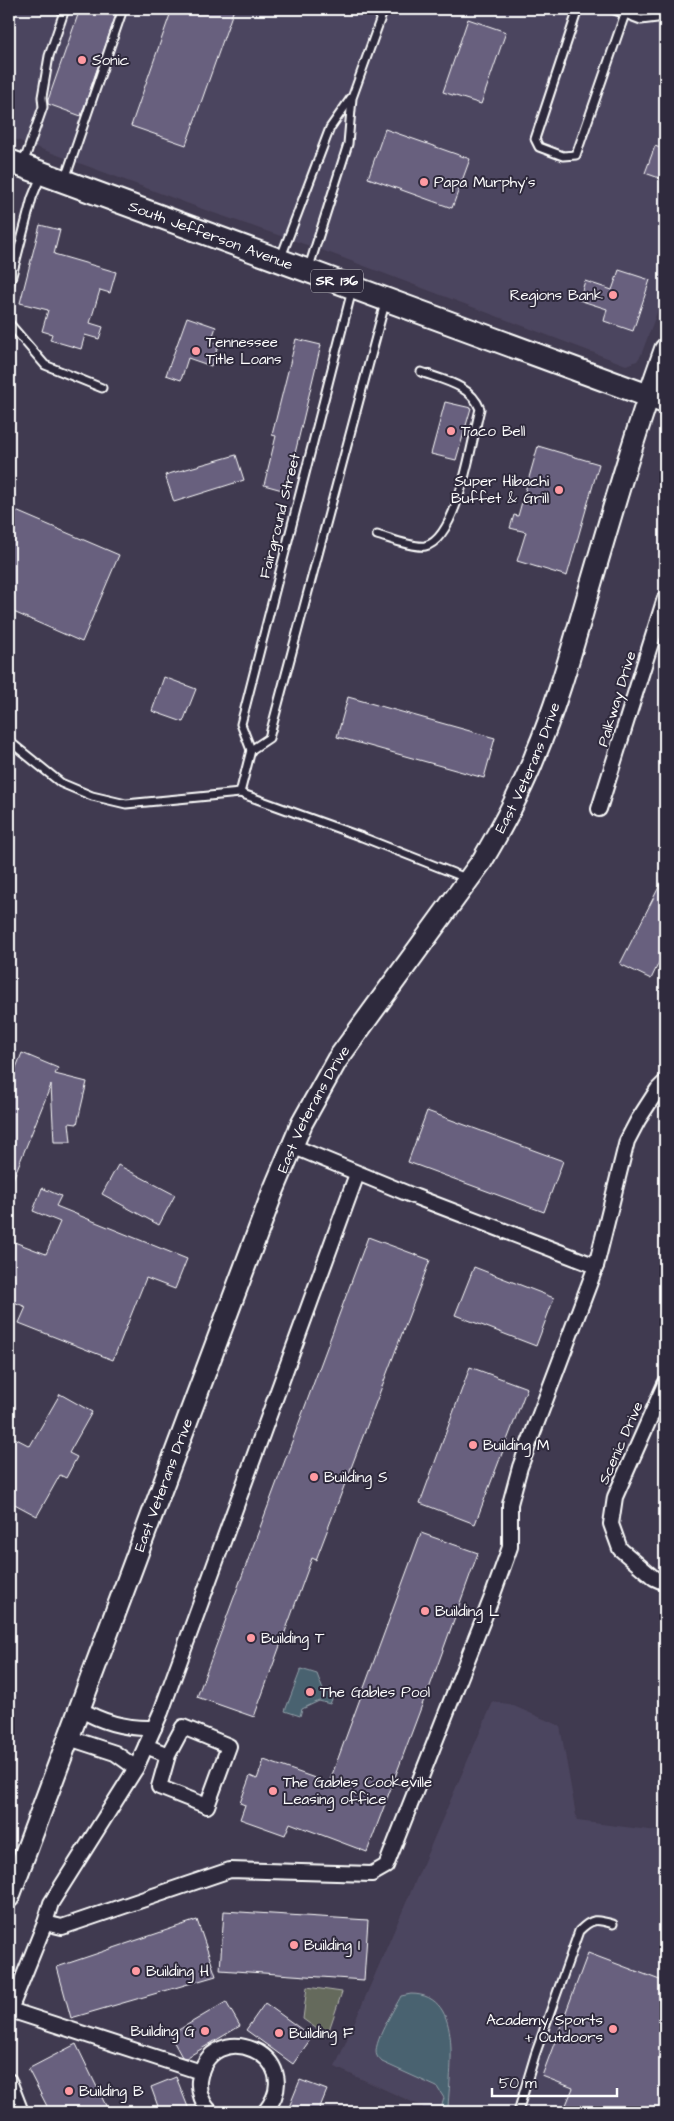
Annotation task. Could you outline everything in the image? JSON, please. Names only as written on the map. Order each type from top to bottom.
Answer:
[{"type":"main road","name":"South Jefferson Avenue","points":[[24,167],[657,399]]},
{"type":"street","name":"East Veterans Drive","points":[[9,1898],[272,1194],[302,1122],[338,1060],[469,880],[502,827],[535,758],[558,695],[657,399],[665,349]]},
{"type":"street","name":"Palkway Drive","points":[[599,810],[665,598]]},
{"type":"street","points":[[45,1922],[62,1926],[230,1870],[372,1874],[386,1866],[510,1547],[510,1504],[520,1467],[596,1266],[627,1141],[648,1104],[665,1082]]},
{"type":"street","points":[[292,1146],[357,1174],[596,1266]]},
{"type":"street","points":[[201,2072],[10,2014],[51,1904],[136,1768],[154,1728],[211,1577],[357,1174]]},
{"type":"street","name":"Scenic Drive","points":[[665,1384],[615,1497],[612,1524],[620,1549],[654,1578],[665,1583]]},
{"type":"street","points":[[80,1709],[93,1717],[131,1729],[154,1728]]},
{"type":"street","points":[[183,1727],[229,1746],[207,1806],[159,1787],[168,1755],[183,1727]]},
{"type":"street","points":[[69,1738],[115,1753],[136,1768]]},
{"type":"street","points":[[146,1746],[168,1755]]},
{"type":"street","points":[[211,2112],[201,2098],[199,2085],[201,2072],[206,2061],[216,2052],[227,2046],[240,2045],[264,2054],[272,2064],[276,2076],[277,2089],[273,2101],[265,2112]]},
{"type":"street","points":[[9,2081],[21,2112]]},
{"type":"lane","points":[[9,287],[32,198],[24,167],[43,107],[42,97],[49,56],[65,9]]},
{"type":"lane","points":[[64,181],[123,9]]},
{"type":"lane","points":[[308,270],[348,144],[352,98],[384,9]]},
{"type":"lane","points":[[578,9],[535,139],[539,147],[562,156],[576,155],[625,14]]},
{"type":"lane","points":[[612,9],[641,20],[665,17]]},
{"type":"lane","points":[[279,260],[330,128],[352,98]]},
{"type":"lane","name":"Fairground Street","points":[[251,750],[241,724],[352,287]]},
{"type":"lane","points":[[240,793],[251,750],[269,738],[386,300]]},
{"type":"lane","points":[[9,323],[45,365],[102,388]]},
{"type":"lane","points":[[377,535],[424,546],[436,541],[450,520],[459,494],[480,408],[476,398],[465,389],[421,372]]},
{"type":"lane","points":[[9,740],[60,784],[92,796],[126,804],[240,793],[362,837],[469,880]]},
{"type":"lane","points":[[518,2112],[535,2055],[579,1931],[587,1923],[597,1920],[613,1924]]},
{"type":"shaded area","points":[[9,9],[665,9],[665,291],[641,355],[637,361],[626,365],[330,253],[208,211],[9,137]]},
{"type":"shaded area","points":[[493,1702],[509,1704],[560,1726],[577,1821],[665,1832],[665,2112],[421,2112],[423,2107],[335,2067]]},
{"type":"green space","points":[[307,1987],[342,1992],[327,2036],[303,2019]]},
{"type":"water","name":"The Gables Pool","points":[[301,1669],[317,1674],[323,1690],[334,1694],[330,1704],[319,1701],[302,1709],[300,1716],[285,1711]]},
{"type":"water","points":[[411,1994],[429,1998],[440,2008],[447,2022],[451,2040],[448,2112],[440,2112],[444,2098],[437,2087],[382,2062],[377,2056],[377,2044],[389,2017],[401,1996]]},
{"type":"building","name":"Sonic","points":[[80,9],[99,9],[116,15],[81,116],[48,104]]},
{"type":"building","points":[[172,9],[234,9],[186,145],[131,126]]},
{"type":"building","points":[[468,19],[506,32],[481,104],[443,92]]},
{"type":"building","points":[[385,129],[470,159],[452,208],[368,178]]},
{"type":"building","points":[[655,146],[665,150],[665,180],[645,173]]},
{"type":"building","points":[[40,225],[60,230],[54,254],[116,272],[110,293],[100,290],[90,323],[103,327],[99,339],[85,335],[81,349],[50,340],[52,334],[42,331],[48,310],[20,303]]},
{"type":"building","name":"Regions Bank","points":[[619,270],[650,280],[633,331],[604,321],[607,309],[579,300],[585,281],[612,290]]},
{"type":"building","name":"Tennessee Title Loans","points":[[187,317],[216,327],[211,341],[219,344],[211,366],[188,358],[181,380],[166,375]]},
{"type":"building","points":[[296,339],[321,345],[286,491],[264,485],[276,436],[272,435]]},
{"type":"building","name":"Taco Bell","points":[[445,402],[471,408],[456,460],[431,454]]},
{"type":"building","name":"Super Hibachi Buffet & Grill","points":[[538,446],[599,464],[567,576],[517,561],[526,532],[510,528],[514,515],[518,516]]},
{"type":"building","points":[[236,455],[244,480],[174,502],[165,475]]},
{"type":"building","points":[[9,508],[119,555],[82,642],[9,610]]},
{"type":"building","points":[[164,677],[196,689],[183,722],[152,711]]},
{"type":"building","points":[[348,697],[495,738],[484,778],[337,737]]},
{"type":"building","points":[[665,875],[665,950],[651,979],[620,964]]},
{"type":"building","points":[[22,1053],[58,1068],[55,1074],[87,1082],[77,1124],[69,1123],[71,1142],[54,1142],[51,1085],[9,1189],[9,1085]]},
{"type":"building","points":[[427,1111],[563,1161],[544,1212],[408,1162]]},
{"type":"building","points":[[118,1165],[175,1195],[159,1225],[102,1194]]},
{"type":"building","points":[[42,1188],[61,1196],[56,1206],[187,1259],[175,1289],[146,1278],[113,1360],[19,1323],[26,1307],[9,1300],[9,1240],[46,1254],[60,1222],[33,1211]]},
{"type":"building","points":[[368,1237],[430,1260],[316,1560],[312,1558],[254,1717],[197,1697]]},
{"type":"building","points":[[474,1267],[554,1298],[536,1346],[455,1315]]},
{"type":"building","name":"Building M","points":[[470,1367],[527,1388],[475,1524],[420,1503]]},
{"type":"building","points":[[60,1394],[92,1412],[69,1453],[77,1457],[66,1478],[60,1475],[37,1516],[9,1501],[9,1435],[30,1446]]},
{"type":"building","points":[[421,1533],[478,1553],[367,1852],[290,1823],[285,1835],[240,1819],[245,1805],[240,1803],[250,1776],[257,1779],[264,1760],[329,1783]]},
{"type":"building","name":"Building I","points":[[224,1911],[368,1920],[364,1980],[220,1970]]},
{"type":"building","name":"Building H","points":[[197,1920],[216,1976],[71,2018],[57,1967]]},
{"type":"building","name":"Academy Sports + Outdoors","points":[[588,1953],[665,1982],[665,2112],[563,2112],[573,2088],[542,2076]]},
{"type":"building","name":"Building G","points":[[226,2002],[240,2026],[186,2058],[182,2057],[170,2035]]},
{"type":"building","name":"Building F","points":[[265,2003],[312,2037],[293,2064],[246,2030]]},
{"type":"building","name":"Building B","points":[[76,2044],[109,2112],[50,2112],[28,2069]]},
{"type":"building","points":[[176,2077],[190,2112],[160,2112],[151,2087]]},
{"type":"building","points":[[300,2080],[327,2090],[318,2112],[287,2112]]},
{"type":"place","name":"Sonic","points":[[82,60]]},
{"type":"place","name":"Papa Murphy's","points":[[424,182]]},
{"type":"place","name":"Regions Bank","points":[[613,295]]},
{"type":"place","name":"Tennessee Title Loans","points":[[196,351]]},
{"type":"place","name":"Taco Bell","points":[[451,431]]},
{"type":"place","name":"Super Hibachi Buffet & Grill","points":[[559,490]]},
{"type":"place","name":"Building M","points":[[473,1445]]},
{"type":"place","name":"Building S","points":[[314,1477]]},
{"type":"place","name":"Building L","points":[[425,1611]]},
{"type":"place","name":"Building T","points":[[251,1638]]},
{"type":"place","name":"The Gables Pool","points":[[310,1692]]},
{"type":"place","name":"The Gables Cookeville Leasing office","points":[[273,1791]]},
{"type":"place","name":"Building I","points":[[294,1945]]},
{"type":"place","name":"Building H","points":[[136,1971]]},
{"type":"place","name":"Academy Sports + Outdoors","points":[[613,2029]]},
{"type":"place","name":"Building G","points":[[205,2031]]},
{"type":"place","name":"Building F","points":[[279,2033]]},
{"type":"place","name":"Building B","points":[[69,2091]]}]
